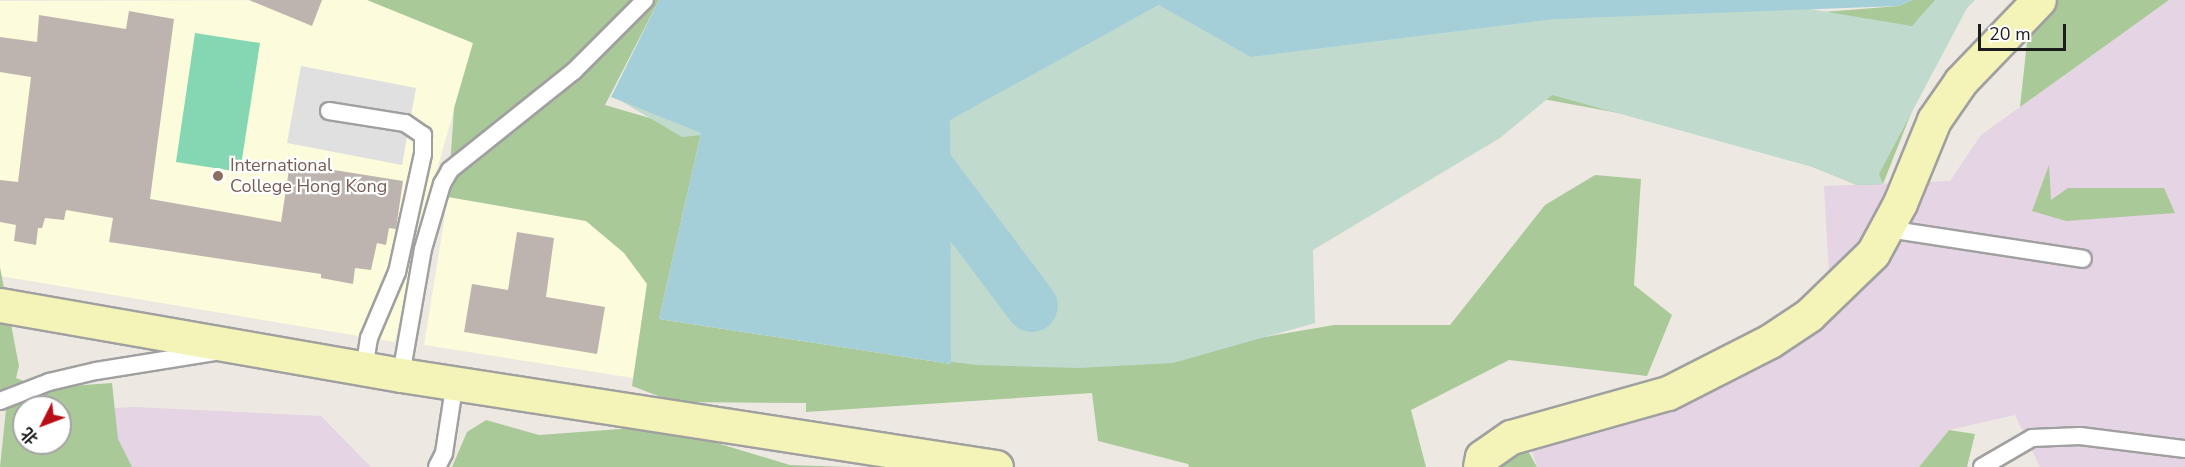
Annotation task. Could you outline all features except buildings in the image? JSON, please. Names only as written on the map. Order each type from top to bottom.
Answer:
[{"type":"main road","points":[[1480,467],[1482,457],[1511,437],[1668,393],[1770,341],[1809,315],[1873,253],[1888,230],[1934,120],[1976,62],[2039,0]]},
{"type":"main road","points":[[0,306],[364,369],[455,381],[801,440],[996,467]]},
{"type":"lane","points":[[401,375],[423,249],[442,184],[450,170],[574,71],[645,0]]},
{"type":"lane","points":[[329,111],[405,123],[423,135],[423,154],[397,272],[369,338],[364,369]]},
{"type":"lane","points":[[1888,230],[2083,259]]},
{"type":"lane","points":[[0,401],[49,382],[96,371],[239,348]]},
{"type":"lane","points":[[437,467],[444,453],[455,381]]},
{"type":"lane","points":[[1982,467],[2032,438],[2080,436],[2185,449]]},
{"type":"shaded area","name":"International College Hong Kong","points":[[367,0],[473,43],[416,244],[395,342],[0,276],[0,1]]},
{"type":"shaded area","points":[[1169,0],[1755,0],[1912,26],[1935,0],[1975,0],[1967,8],[1879,174],[1883,184],[1857,185],[1816,168],[1552,95],[1500,138],[1313,250],[1315,323],[1173,363],[1079,368],[977,365],[873,352],[712,134],[682,137],[621,101],[656,41],[942,216],[966,206],[926,151],[903,59],[1054,63]]},
{"type":"shaded area","points":[[2169,0],[2185,0],[2185,467],[2040,467],[2015,415],[1949,430],[1919,467],[1537,467],[1526,432],[1696,382],[1830,292],[1824,186],[1950,181],[1981,135]]},
{"type":"shaded area","points":[[301,66],[416,88],[402,165],[287,143]]},
{"type":"shaded area","points":[[448,197],[655,233],[633,378],[424,345]]},
{"type":"shaded area","points":[[135,407],[321,416],[371,467],[109,467],[72,410]]},
{"type":"green space","points":[[367,0],[659,0],[605,105],[701,133],[659,319],[951,364],[950,120],[1160,5],[1251,57],[1899,6],[1912,0],[1956,0],[1883,184],[1857,185],[1732,134],[1495,90],[1313,250],[1229,343],[1334,325],[1450,325],[1545,205],[1595,175],[1641,179],[1634,285],[1672,315],[1647,376],[1509,360],[1411,410],[1426,467],[1189,467],[1188,464],[1098,441],[1092,393],[806,412],[806,403],[674,402],[632,386],[647,284],[624,253],[586,221],[448,197],[454,108],[473,43]]},
{"type":"green space","points":[[2047,0],[2169,0],[2020,107],[2030,14]]},
{"type":"green space","points":[[195,33],[260,43],[240,172],[176,162]]},
{"type":"green space","points":[[2049,165],[2051,200],[2068,188],[2164,188],[2175,213],[2066,221],[2032,211]]},
{"type":"green space","points":[[0,267],[19,366],[16,378],[42,388],[112,383],[118,439],[132,467],[0,467],[6,410],[0,404]]},
{"type":"green space","points":[[486,420],[539,435],[661,426],[790,465],[849,467],[452,467],[467,432]]},
{"type":"green space","points":[[1949,430],[1975,434],[1967,467],[1919,467]]},
{"type":"green space","points":[[1523,442],[1537,467],[1489,467]]},
{"type":"water","points":[[659,0],[1912,0],[1899,6],[1554,19],[1251,57],[1159,5],[950,120],[951,364],[659,319],[701,133],[611,97]]},
{"type":"waterway","points":[[909,0],[897,127],[1032,306]]},
{"type":"place","name":"International College Hong Kong","points":[[218,176]]}]
